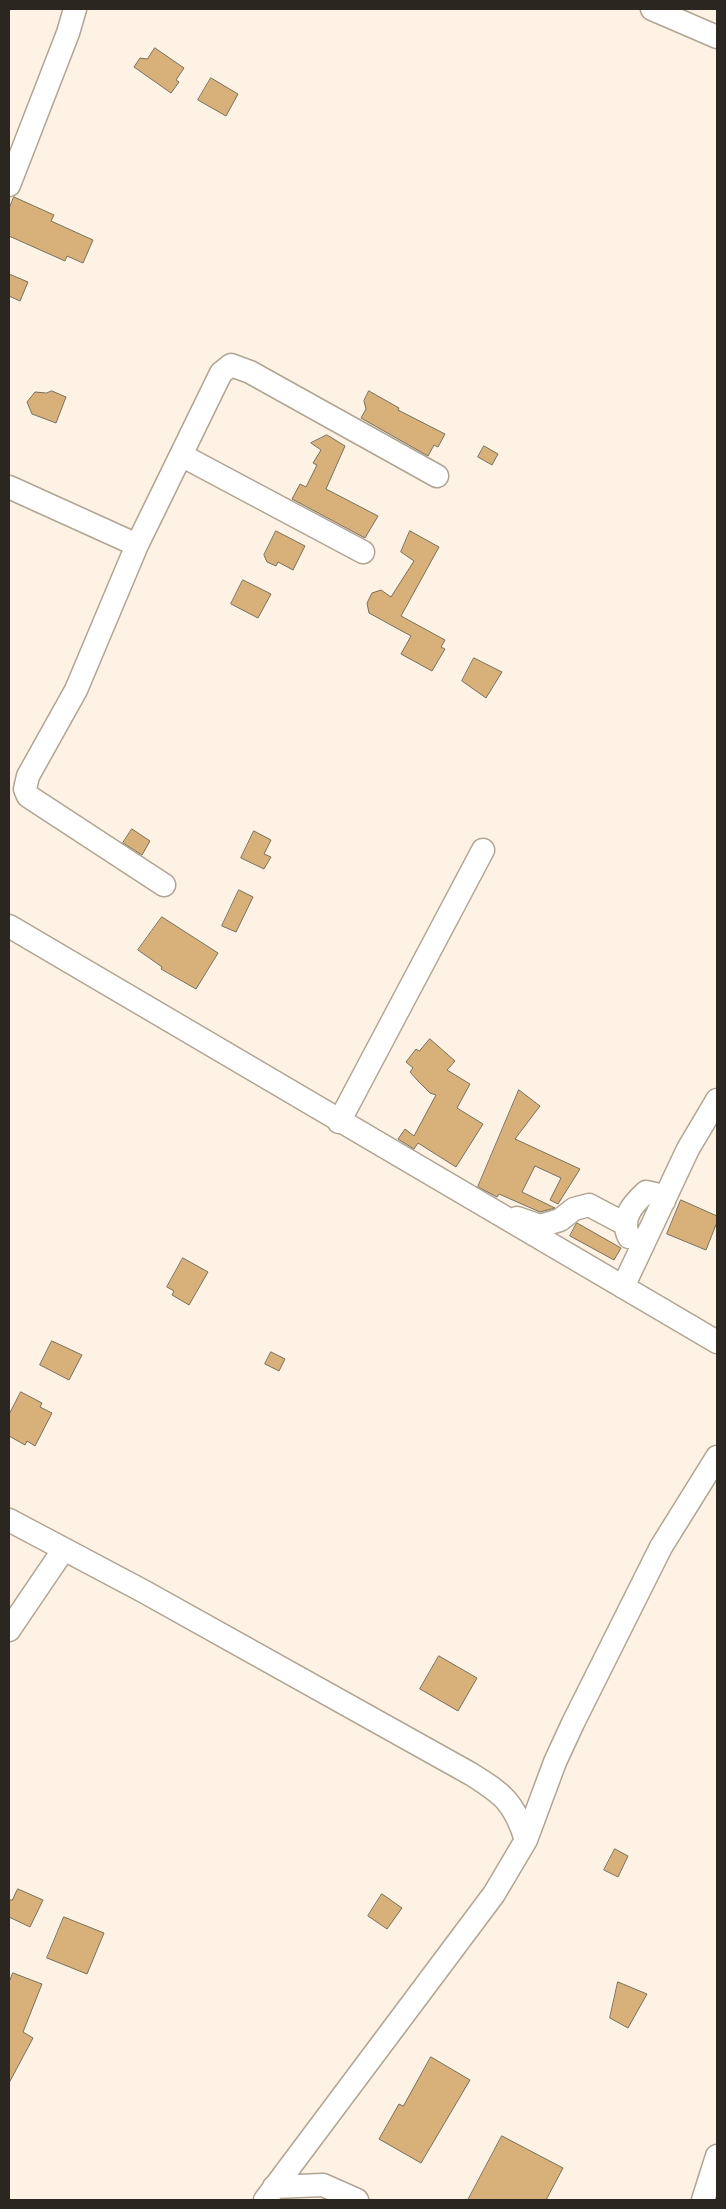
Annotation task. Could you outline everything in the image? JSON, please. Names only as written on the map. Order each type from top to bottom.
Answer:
[{"type":"street","points":[[9,185],[68,33],[75,9]]},
{"type":"street","points":[[652,9],[717,37]]},
{"type":"street","points":[[164,885],[28,796],[25,789],[28,776],[76,690],[137,545],[221,373],[231,365],[250,372],[437,476]]},
{"type":"street","points":[[181,455],[363,552]]},
{"type":"street","points":[[9,487],[137,545]]},
{"type":"street","points":[[339,1122],[483,850]]},
{"type":"street","points":[[9,926],[339,1122],[717,1342]]},
{"type":"street","points":[[622,1287],[688,1150],[717,1100]]},
{"type":"street","points":[[647,1236],[637,1242],[630,1239],[624,1228],[626,1218],[635,1202],[646,1192],[655,1194],[664,1201]]},
{"type":"street","points":[[499,1215],[520,1218],[540,1226],[560,1220],[574,1209],[589,1205],[625,1224]]},
{"type":"street","points":[[269,2194],[494,1894],[526,1840],[555,1762],[573,1722],[661,1547],[717,1457]]},
{"type":"street","points":[[9,1520],[160,1601],[494,1788],[509,1802],[519,1816],[526,1840]]},
{"type":"street","points":[[9,1630],[64,1549]]},
{"type":"street","points":[[303,2149],[323,2185]]},
{"type":"street","points":[[703,2200],[717,2156]]},
{"type":"street","points":[[269,2194],[323,2185],[357,2200]]},
{"type":"building","points":[[155,48],[184,68],[176,80],[179,82],[171,93],[134,67],[140,58],[147,59]]},
{"type":"building","points":[[211,78],[238,94],[226,116],[198,100]]},
{"type":"building","points":[[14,197],[54,215],[51,221],[93,240],[83,263],[67,256],[65,261],[9,236],[9,209]]},
{"type":"building","points":[[9,274],[28,282],[20,301],[9,296]]},
{"type":"building","points":[[52,391],[66,397],[56,423],[32,414],[27,402],[35,392],[46,393]]},
{"type":"building","points":[[369,391],[399,408],[398,410],[445,434],[438,447],[434,445],[428,456],[361,418],[366,409],[364,401]]},
{"type":"building","points":[[327,435],[345,446],[326,489],[378,516],[365,538],[292,499],[300,484],[306,487],[317,465],[313,463],[321,450],[311,443]]},
{"type":"building","points":[[484,446],[498,454],[492,465],[478,457]]},
{"type":"building","points":[[276,531],[305,546],[293,570],[278,562],[276,566],[267,562],[264,555]]},
{"type":"building","points":[[410,531],[439,547],[401,616],[445,640],[441,647],[445,649],[432,671],[401,654],[411,636],[369,613],[367,603],[372,593],[381,590],[391,597],[414,561],[401,552]]},
{"type":"building","points":[[243,580],[271,594],[258,618],[231,604]]},
{"type":"building","points":[[474,658],[502,672],[486,698],[462,681]]},
{"type":"building","points":[[132,829],[150,841],[142,855],[123,843]]},
{"type":"building","points":[[254,831],[271,840],[264,854],[271,857],[264,869],[241,858]]},
{"type":"building","points":[[239,890],[253,897],[236,932],[222,926]]},
{"type":"building","points":[[162,917],[218,953],[196,989],[161,969],[162,967],[138,950]]},
{"type":"building","points":[[430,1039],[455,1061],[447,1070],[470,1084],[457,1108],[483,1124],[456,1167],[418,1143],[414,1149],[398,1139],[405,1129],[414,1136],[436,1095],[430,1093],[418,1081],[410,1072],[413,1068],[406,1062],[416,1049],[419,1051]]},
{"type":"building","points":[[519,1090],[540,1106],[515,1139],[580,1169],[558,1204],[550,1200],[561,1178],[535,1166],[522,1192],[555,1208],[540,1212],[499,1194],[497,1197],[478,1187]]},
{"type":"building","points":[[681,1200],[717,1216],[717,1222],[706,1250],[667,1234]]},
{"type":"building","points":[[577,1223],[621,1248],[614,1260],[570,1236]]},
{"type":"building","points":[[183,1258],[208,1272],[189,1305],[172,1295],[174,1291],[167,1287]]},
{"type":"building","points":[[52,1341],[82,1355],[69,1380],[40,1365]]},
{"type":"building","points":[[271,1352],[285,1359],[279,1371],[265,1364]]},
{"type":"building","points":[[21,1392],[42,1403],[40,1407],[52,1413],[35,1446],[27,1441],[25,1445],[9,1436],[9,1415]]},
{"type":"building","points":[[439,1656],[477,1678],[458,1711],[420,1689]]},
{"type":"building","points":[[615,1849],[628,1856],[618,1877],[604,1870]]},
{"type":"building","points":[[18,1889],[43,1900],[30,1927],[9,1917],[9,1900],[12,1900]]},
{"type":"building","points":[[382,1894],[402,1908],[387,1929],[368,1916]]},
{"type":"building","points":[[64,1917],[104,1933],[87,1974],[47,1958]]},
{"type":"building","points":[[13,1973],[42,1984],[23,2032],[33,2038],[9,2083],[9,1983]]},
{"type":"building","points":[[618,1982],[647,1994],[628,2028],[610,2018]]},
{"type":"building","points":[[431,2057],[470,2080],[421,2163],[379,2139],[399,2104],[403,2106]]},
{"type":"building","points":[[502,2136],[563,2168],[546,2200],[468,2200]]}]
